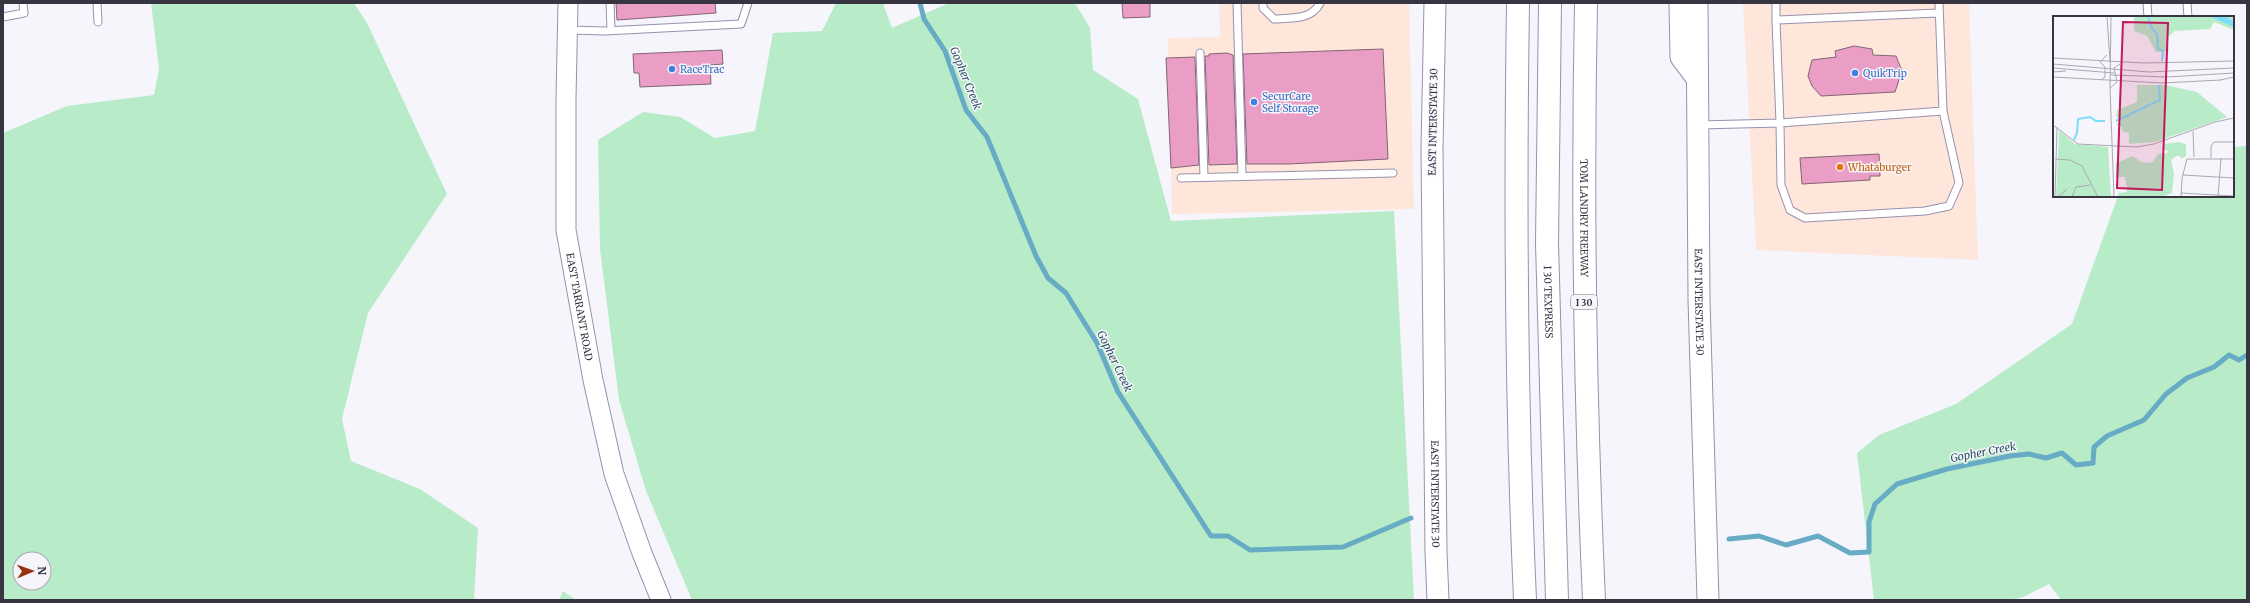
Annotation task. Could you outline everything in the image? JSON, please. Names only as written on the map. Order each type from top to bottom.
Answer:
[{"type":"highway","points":[[1518,3],[1516,260],[1520,490],[1525,600]]},
{"type":"highway","name":"I 30 TEXPRESS","points":[[1550,3],[1547,243],[1557,600]]},
{"type":"highway","name":"TOM LANDRY FREEWAY","points":[[1586,3],[1584,307],[1594,600]]},
{"type":"main road","name":"EAST INTERSTATE 30","points":[[1435,3],[1432,148],[1436,552],[1438,600]]},
{"type":"main road","points":[[1680,3],[1681,57],[1696,77]]},
{"type":"main road","name":"EAST INTERSTATE 30","points":[[1697,3],[1696,77],[1699,300],[1708,600]]},
{"type":"street","name":"EAST TARRANT ROAD","points":[[568,3],[566,230],[593,380],[614,474],[642,553],[662,600]]},
{"type":"lane","points":[[3,17],[24,13],[23,3]]},
{"type":"lane","points":[[98,3],[98,22]]},
{"type":"lane","points":[[610,3],[610,30]]},
{"type":"lane","points":[[568,30],[610,30],[741,24],[748,3]]},
{"type":"lane","points":[[1237,3],[1242,176]]},
{"type":"lane","points":[[1263,6],[1274,18],[1302,18],[1317,10],[1320,3]]},
{"type":"lane","points":[[1776,3],[1781,185],[1790,210],[1805,218],[1925,211],[1949,206],[1958,182],[1955,158],[1943,111],[1938,13],[1939,3]]},
{"type":"lane","points":[[2147,3],[2148,16]]},
{"type":"lane","points":[[2187,3],[2188,16]]},
{"type":"lane","points":[[1776,20],[1938,13]]},
{"type":"lane","points":[[1200,53],[1204,178]]},
{"type":"lane","points":[[1697,125],[1780,124],[1943,111]]},
{"type":"lane","points":[[1181,178],[1393,173]]},
{"type":"shaded area","points":[[1219,3],[1409,3],[1414,209],[1172,214],[1168,38],[1220,37]]},
{"type":"shaded area","points":[[1743,3],[1969,3],[1978,260],[1756,250]]},
{"type":"green space","points":[[151,3],[354,3],[367,23],[447,194],[368,313],[342,419],[351,461],[420,489],[478,528],[474,600],[3,600],[3,133],[67,106],[154,95],[159,69]]},
{"type":"green space","points":[[836,3],[883,3],[892,28],[949,3],[1075,3],[1090,28],[1093,70],[1138,99],[1171,221],[1394,211],[1414,600],[692,600],[646,491],[619,400],[600,249],[598,140],[643,112],[680,117],[715,138],[755,131],[773,33],[822,31]]},
{"type":"green space","points":[[2247,146],[2247,600],[2061,600],[2049,584],[2023,597],[2010,600],[1874,600],[1857,453],[1879,435],[1956,404],[2072,324],[2118,197],[2234,197],[2234,147]]},
{"type":"green space","points":[[563,591],[576,600],[559,600]]},
{"type":"building","points":[[616,3],[715,3],[716,13],[617,20]]},
{"type":"building","points":[[1122,3],[1150,3],[1150,17],[1123,18]]},
{"type":"building","name":"QuikTrip","points":[[1854,46],[1872,49],[1873,55],[1896,56],[1902,71],[1895,92],[1821,96],[1812,86],[1808,76],[1812,60],[1836,57],[1835,51]]},
{"type":"building","points":[[1383,49],[1388,159],[1289,164],[1247,164],[1243,54]]},
{"type":"building","name":"RaceTrac","points":[[722,50],[723,64],[710,65],[711,84],[640,87],[639,73],[634,73],[633,54]]},
{"type":"building","points":[[1227,53],[1233,55],[1237,164],[1209,165],[1205,56],[1209,56],[1209,54]]},
{"type":"building","points":[[1195,57],[1199,165],[1171,168],[1166,58]]},
{"type":"building","name":"Whataburger","points":[[1879,154],[1880,176],[1870,176],[1870,180],[1802,184],[1800,158]]},
{"type":"waterway","name":"Gopher Creek","points":[[920,3],[924,19],[945,51],[966,110],[987,137],[1036,256],[1048,278],[1066,293],[1097,343],[1118,392],[1211,536],[1228,536],[1250,550],[1343,547],[1411,518]]},
{"type":"waterway","name":"Gopher Creek","points":[[1729,539],[1759,536],[1786,545],[1818,536],[1850,553],[1869,552],[1869,522],[1875,504],[1897,484],[1947,469],[2010,456],[2029,454],[2046,458],[2062,453],[2076,465],[2093,463],[2094,447],[2107,436],[2144,420],[2166,394],[2187,378],[2214,367],[2229,355],[2239,360],[2247,355]]},
{"type":"place","name":"RaceTrac","points":[[672,69]]},
{"type":"place","name":"QuikTrip","points":[[1855,73]]},
{"type":"place","name":"SecurCare Self Storage","points":[[1254,102]]},
{"type":"place","name":"Whataburger","points":[[1840,167]]}]
